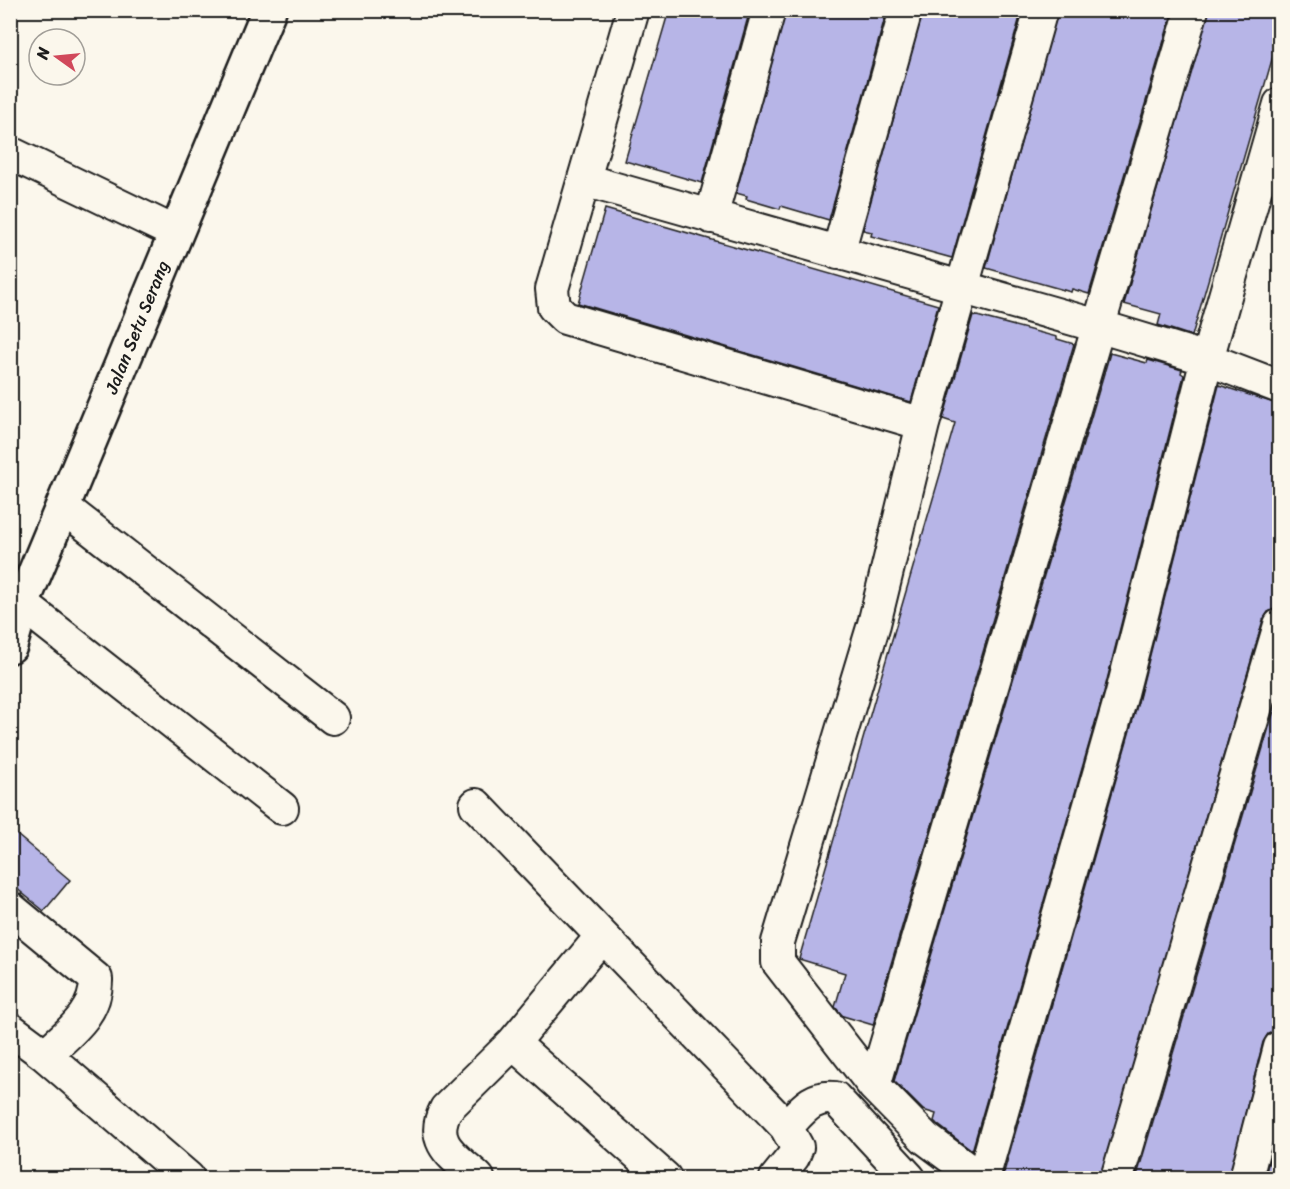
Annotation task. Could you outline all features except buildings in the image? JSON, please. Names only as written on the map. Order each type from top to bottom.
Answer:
[{"type":"street","name":"Jalan Setu Serang","points":[[10,646],[22,604],[269,10]]},
{"type":"street","points":[[633,10],[552,289],[554,307],[565,318],[923,423]]},
{"type":"street","points":[[711,217],[769,10]]},
{"type":"street","points":[[838,253],[906,10]]},
{"type":"street","points":[[1041,10],[923,423],[874,624],[778,942],[778,962],[874,1086],[925,1138],[981,1179],[1121,697],[1207,359],[1280,104]]},
{"type":"street","points":[[874,1086],[1192,10]]},
{"type":"street","points":[[10,153],[176,233]]},
{"type":"street","points":[[584,180],[1098,326],[1207,359],[1280,387]]},
{"type":"street","points":[[63,507],[333,718]]},
{"type":"street","points":[[22,604],[282,808]]},
{"type":"street","points":[[1117,1179],[1280,625]]},
{"type":"street","points":[[476,805],[786,1127],[796,1147],[793,1157],[776,1179]]},
{"type":"street","points":[[10,908],[96,978],[96,992],[89,1010],[45,1055]]},
{"type":"street","points":[[478,1179],[441,1141],[439,1131],[446,1109],[513,1043],[602,936]]},
{"type":"street","points":[[10,1029],[45,1055],[188,1179]]},
{"type":"street","points":[[513,1043],[665,1179]]},
{"type":"street","points":[[1246,1179],[1280,1047]]},
{"type":"street","points":[[786,1127],[815,1099],[835,1098],[909,1179]]}]
